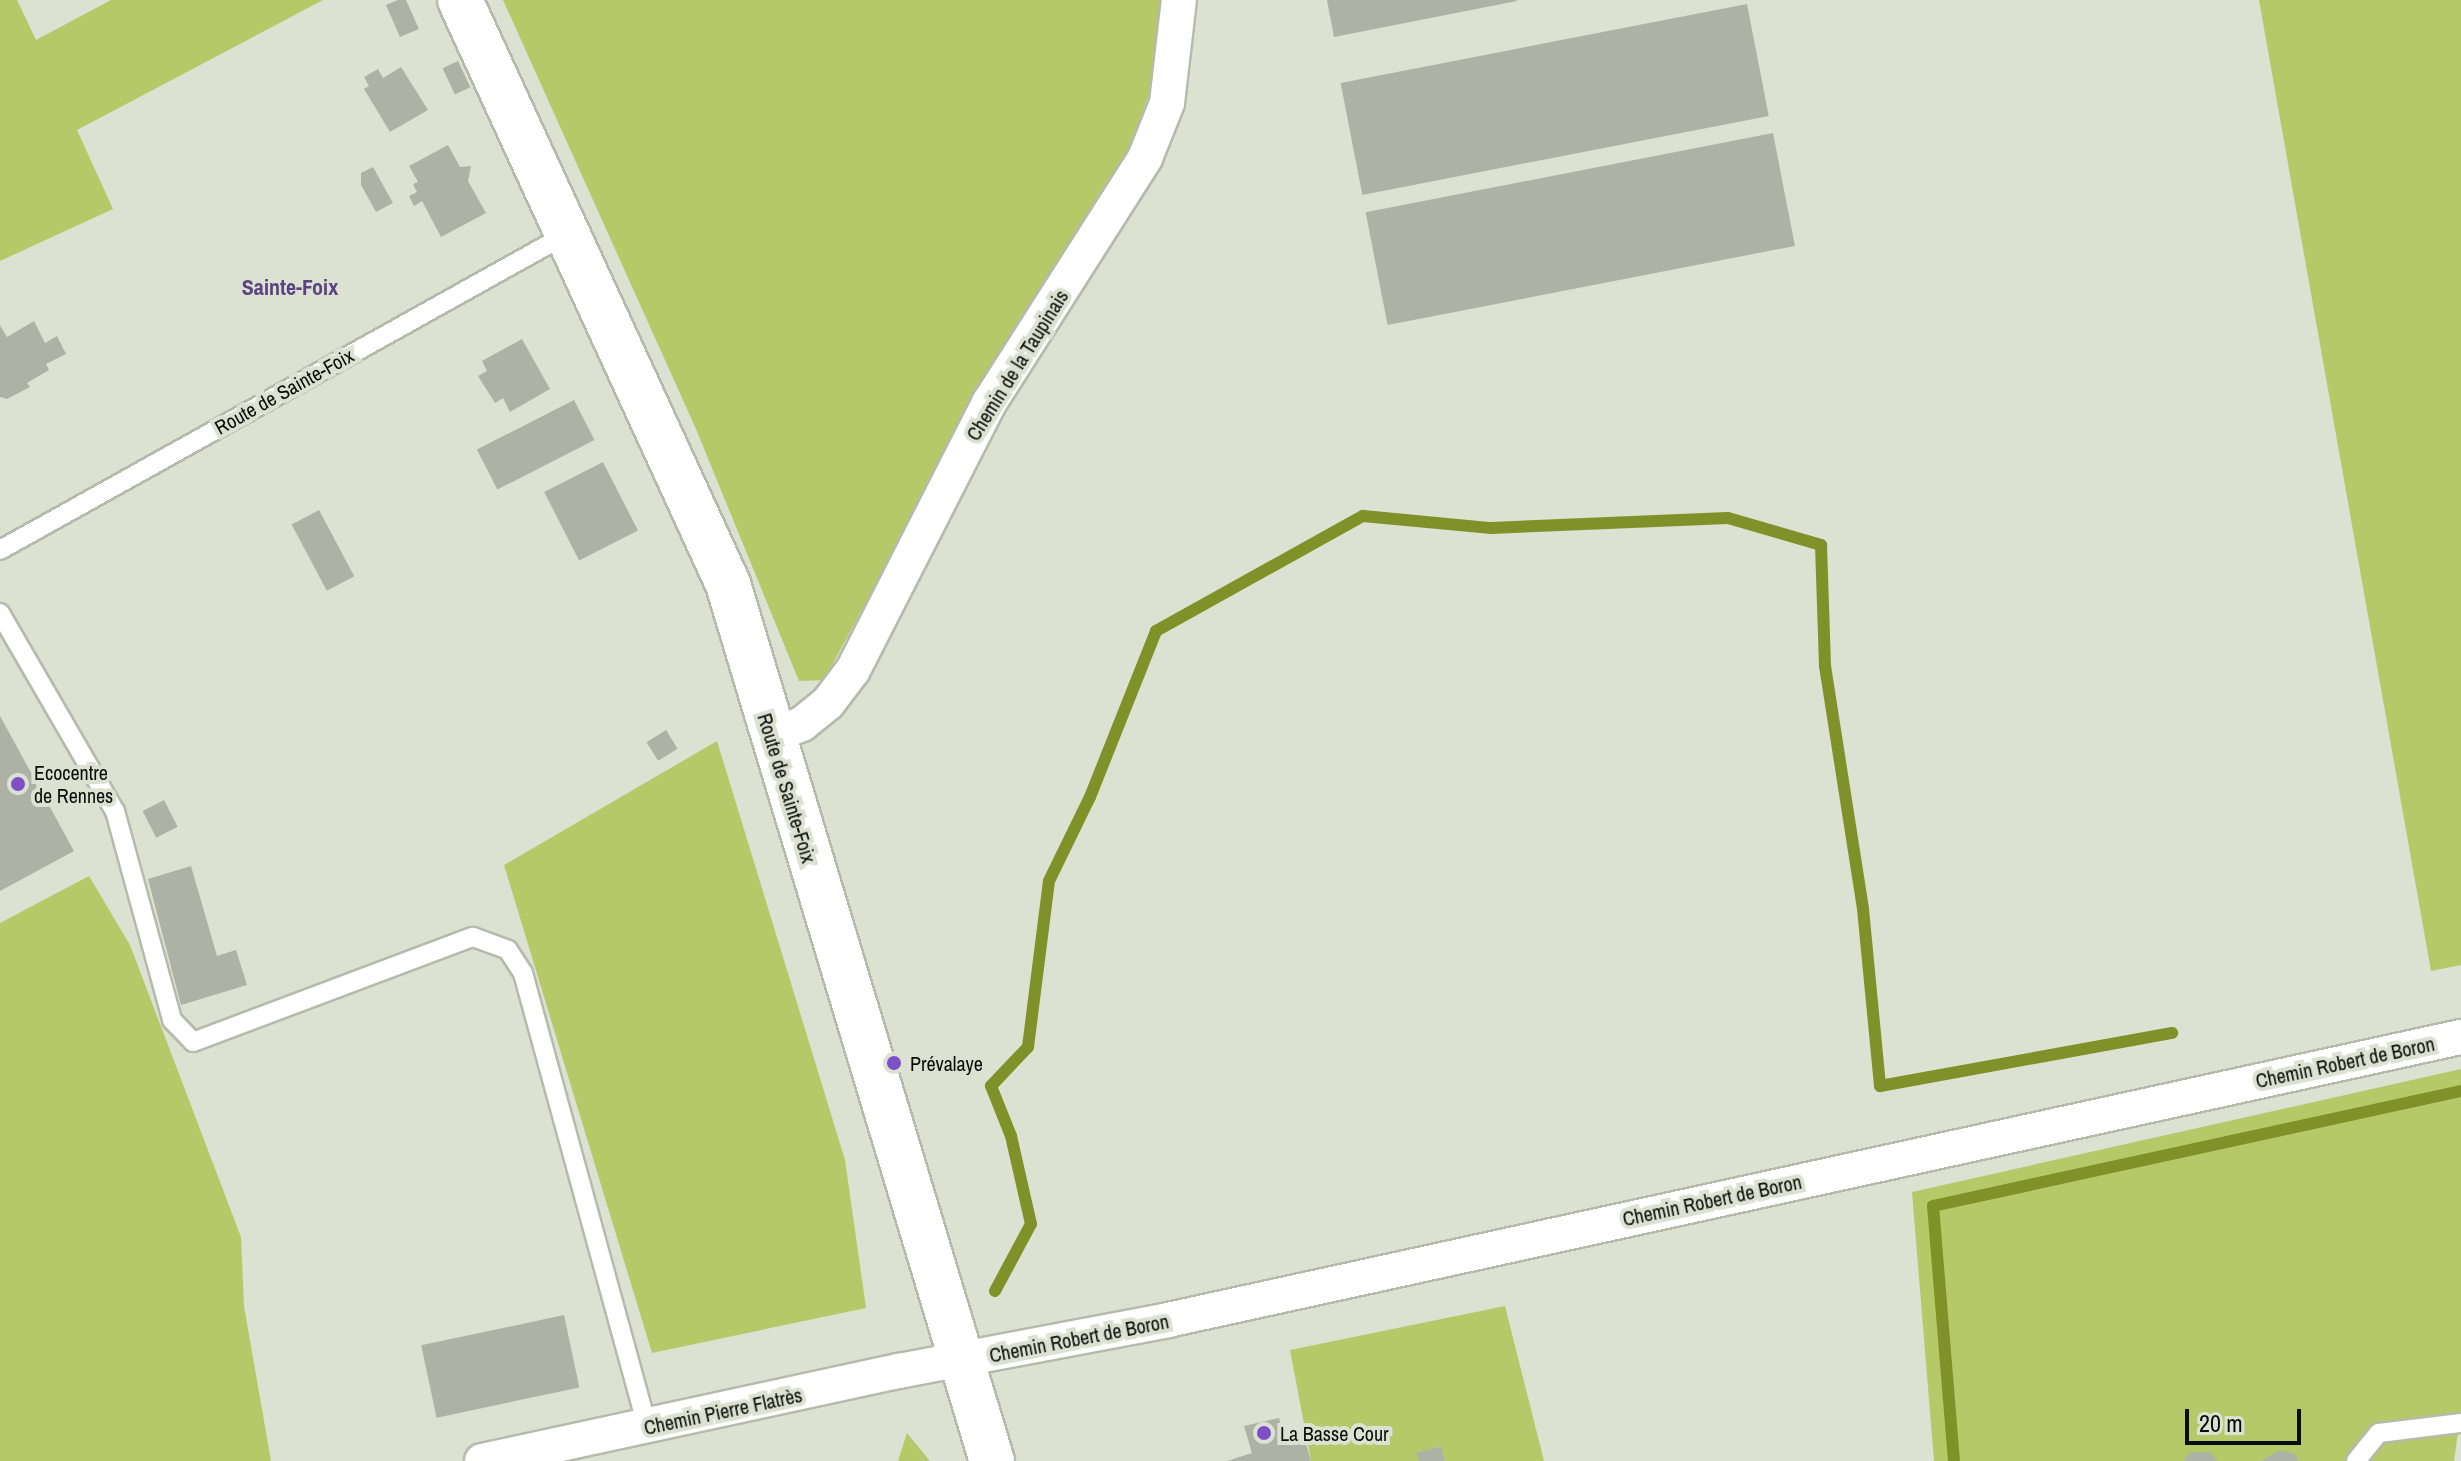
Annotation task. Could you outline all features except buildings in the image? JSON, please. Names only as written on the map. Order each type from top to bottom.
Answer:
[{"type":"street","name":"Route de Sainte-Foix","points":[[460,0],[728,584],[771,736],[992,1461]]},
{"type":"street","name":"Chemin de la Taupinais","points":[[771,736],[802,724],[828,703],[853,670],[989,403],[1145,158],[1167,103],[1179,0]]},
{"type":"street","name":"Chemin Robert de Boron","points":[[963,1361],[2461,1037]]},
{"type":"street","name":"Chemin Pierre Flatrès","points":[[482,1461],[963,1361]]},
{"type":"lane","name":"Route de Sainte-Foix","points":[[0,550],[568,233]]},
{"type":"lane","points":[[0,613],[115,811],[172,1020],[193,1042],[473,937],[508,950],[523,973],[647,1427]]},
{"type":"lane","points":[[2356,1461],[2379,1433],[2461,1423]]},
{"type":"green space","points":[[0,0],[17,0],[36,40],[111,0],[323,0],[77,130],[113,209],[0,261]]},
{"type":"green space","points":[[503,0],[1162,0],[1151,89],[1118,176],[967,414],[824,680],[799,681],[696,429]]},
{"type":"green space","points":[[2259,0],[2461,0],[2461,965],[2431,971]]},
{"type":"green space","points":[[717,741],[845,1160],[866,1308],[652,1353],[504,865]]},
{"type":"green space","points":[[89,876],[130,945],[241,1237],[244,1306],[271,1461],[0,1461],[0,923]]},
{"type":"green space","points":[[2461,1069],[2461,1411],[2454,1461],[1934,1461],[1912,1192]]},
{"type":"green space","name":"La Basse Cour","points":[[1505,1306],[1544,1461],[1445,1461],[1440,1446],[1417,1453],[1419,1461],[1311,1461],[1290,1350]]},
{"type":"green space","points":[[907,1433],[929,1460],[930,1461],[898,1461]]},
{"type":"waterway","points":[[995,1291],[1031,1224],[1011,1136],[991,1086],[1028,1047],[1049,881],[1090,797],[1156,631],[1363,516],[1491,528],[1728,518],[1821,545],[1825,666],[1863,909],[1880,1086],[2172,1033]]},
{"type":"waterway","points":[[1954,1461],[1933,1206],[2461,1091]]},
{"type":"place","name":"Ecocentre de Rennes","points":[[18,784]]},
{"type":"place","name":"Prévalaye","points":[[894,1063]]},
{"type":"place","name":"La Basse Cour","points":[[1264,1433]]},
{"type":"district","name":"Sainte-Foix","points":[[290,288]]}]
